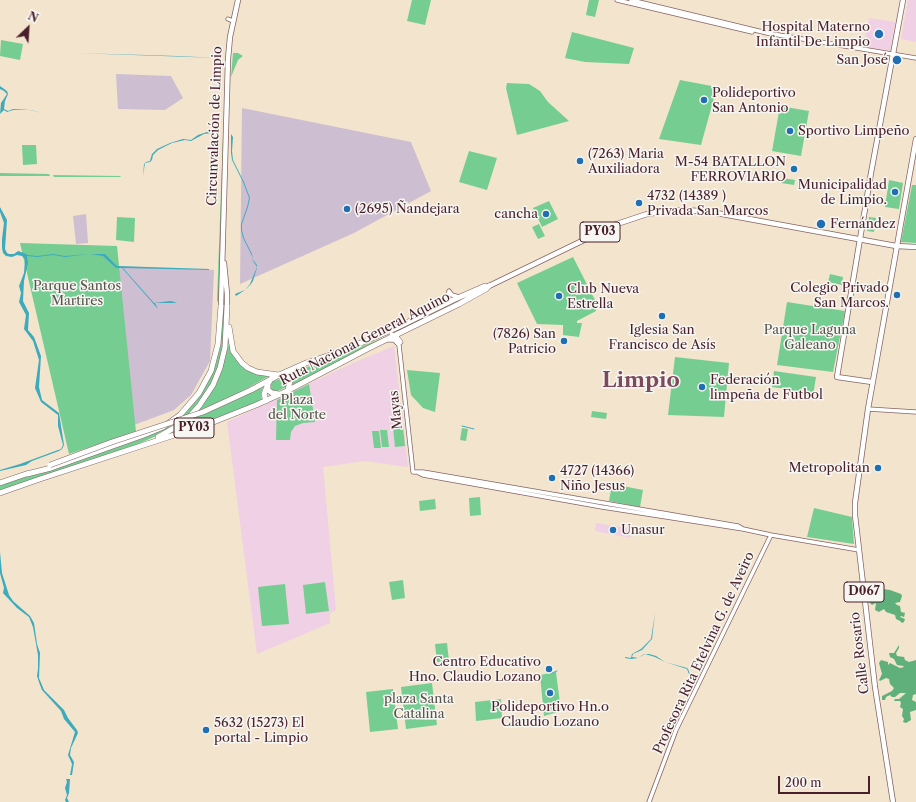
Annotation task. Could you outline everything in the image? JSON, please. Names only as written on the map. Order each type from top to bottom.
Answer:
[{"type":"highway","name":"Ruta Nacional General Aquino","points":[[0,483],[112,442],[203,412],[251,390],[272,378],[340,352],[448,302],[488,286]]},
{"type":"highway","name":"Ruta Nacional General Aquino","points":[[2,493],[40,479],[211,423],[266,401],[381,341],[459,304],[486,289],[488,286]]},
{"type":"highway","points":[[414,318],[443,302],[449,293]]},
{"type":"highway","name":"PY03","points":[[27,474],[51,468],[144,436],[163,427],[180,416],[199,394],[211,371],[218,344],[221,306]]},
{"type":"highway","name":"PY03","points":[[141,446],[168,432],[183,422],[205,398],[216,379],[220,368],[225,347],[227,306]]},
{"type":"highway","points":[[227,322],[230,328],[233,350],[242,363],[248,368],[257,372],[285,376],[290,381],[287,391]]},
{"type":"highway","points":[[399,344],[402,335],[411,330],[414,326]]},
{"type":"highway","points":[[375,337],[393,336],[397,338],[399,344]]},
{"type":"highway","points":[[266,401],[264,394],[272,378]]},
{"type":"highway","points":[[268,384],[270,392],[280,394]]},
{"type":"main road","name":"Circunvalación de Limpio","points":[[221,306],[228,59],[231,20],[238,0]]},
{"type":"main road","points":[[872,382],[837,377],[893,54],[904,0]]},
{"type":"main road","name":"D067","points":[[872,382],[916,139]]},
{"type":"main road","name":"Ruta Nacional General Aquino","points":[[488,286],[618,224],[640,216],[662,212],[686,210],[711,212],[860,240],[896,246],[916,247]]},
{"type":"main road","name":"Circunvalación de Limpio","points":[[222,254],[226,274],[227,306]]},
{"type":"main road","name":"Calle Rosario","points":[[872,382],[855,503],[855,515],[878,716],[893,802]]},
{"type":"street","points":[[617,0],[719,25],[764,34],[766,33]]},
{"type":"street","points":[[631,0],[766,33],[916,58]]},
{"type":"street","points":[[449,293],[460,297]]},
{"type":"street","points":[[414,326],[441,311],[448,302]]},
{"type":"street","points":[[381,341],[394,340],[399,344]]},
{"type":"street","name":"Mayas","points":[[399,344],[413,472],[423,472],[738,526],[743,529],[771,535]]},
{"type":"street","points":[[868,408],[916,412]]},
{"type":"street","points":[[771,535],[859,550]]},
{"type":"street","name":"Profesora Rita Etelvina G. de Aveiro","points":[[649,802],[676,730],[771,535]]},
{"type":"shaded area","points":[[908,0],[916,0],[916,42],[901,39]]},
{"type":"shaded area","name":"Hospital Materno Infantil De Limpio","points":[[869,18],[895,22],[890,51],[863,47]]},
{"type":"shaded area","points":[[116,74],[171,76],[183,98],[165,110],[118,109]]},
{"type":"shaded area","points":[[242,108],[411,142],[431,191],[354,233],[240,284]]},
{"type":"shaded area","points":[[86,214],[88,243],[76,244],[73,216]]},
{"type":"shaded area","points":[[116,266],[214,270],[210,361],[191,395],[174,410],[134,425]]},
{"type":"shaded area","points":[[394,346],[408,467],[365,461],[323,467],[336,610],[330,613],[330,623],[257,654],[227,422],[353,363]]},
{"type":"shaded area","name":"Unasur","points":[[596,523],[632,529],[631,538],[595,531]]},
{"type":"green space","points":[[412,0],[431,0],[425,25],[407,21]]},
{"type":"green space","points":[[589,0],[599,0],[595,17],[586,15]]},
{"type":"green space","points":[[572,32],[634,48],[629,64],[585,62],[565,58]]},
{"type":"green space","points":[[1,40],[23,44],[20,60],[0,56]]},
{"type":"green space","points":[[233,53],[238,53],[243,56],[238,60],[231,77]]},
{"type":"green space","points":[[680,80],[717,87],[701,145],[659,139]]},
{"type":"green space","points":[[507,83],[529,84],[540,91],[548,102],[569,121],[517,135],[506,88]]},
{"type":"green space","name":"Sportivo Limpeño","points":[[780,106],[809,111],[801,156],[772,151]]},
{"type":"green space","points":[[224,109],[219,297],[218,302],[217,301]]},
{"type":"green space","points":[[22,145],[36,145],[37,164],[23,165]]},
{"type":"green space","points":[[469,151],[497,158],[487,190],[459,182]]},
{"type":"green space","points":[[0,173],[49,174],[50,176],[0,176]]},
{"type":"green space","points":[[53,175],[120,176],[121,177],[54,177]]},
{"type":"green space","points":[[782,178],[795,180],[794,185],[781,183]]},
{"type":"green space","points":[[889,180],[903,183],[899,209],[885,207]]},
{"type":"green space","points":[[912,185],[916,185],[916,243],[901,242]]},
{"type":"green space","name":"cancha","points":[[549,201],[558,219],[542,227],[533,208]]},
{"type":"green space","points":[[117,217],[135,218],[134,242],[116,240]]},
{"type":"green space","points":[[869,217],[876,218],[874,232],[867,231]]},
{"type":"green space","points":[[539,224],[545,236],[538,239],[532,227]]},
{"type":"green space","name":"Parque Santos Martires","points":[[20,243],[117,246],[136,432],[69,454]]},
{"type":"green space","points":[[573,257],[595,300],[596,311],[577,321],[577,323],[582,323],[579,337],[563,335],[563,325],[537,324],[517,283]]},
{"type":"green space","points":[[830,274],[843,277],[842,285],[828,282]]},
{"type":"green space","name":"Parque Laguna Galeano","points":[[787,302],[845,311],[833,372],[777,365]]},
{"type":"green space","points":[[223,309],[225,309],[224,344],[220,363],[214,379],[203,398],[188,415],[179,418],[196,401],[210,377],[219,352]]},
{"type":"green space","points":[[385,337],[293,385],[292,379],[287,374],[336,357]]},
{"type":"green space","points":[[229,339],[240,363],[269,376],[230,398],[196,412],[214,387],[222,369]]},
{"type":"green space","points":[[675,357],[729,363],[724,417],[668,415]]},
{"type":"green space","points":[[407,370],[440,373],[435,412],[423,408],[411,395]]},
{"type":"green space","points":[[774,371],[816,377],[813,396],[787,391],[787,389],[772,387]]},
{"type":"green space","points":[[282,378],[287,382],[286,387],[276,392],[270,390],[272,382]]},
{"type":"green space","name":"Plaza del Norte","points":[[309,384],[315,422],[303,423],[295,426],[291,432],[290,440],[276,440],[277,400]]},
{"type":"green space","points":[[263,387],[261,394],[262,400],[220,418],[169,435],[189,419],[216,409]]},
{"type":"green space","points":[[592,411],[607,413],[606,419],[591,417]]},
{"type":"green space","points":[[180,423],[138,444],[0,491],[0,485]]},
{"type":"green space","points":[[403,427],[405,446],[395,447],[393,428]]},
{"type":"green space","points":[[462,428],[468,429],[466,441],[460,440]]},
{"type":"green space","points":[[380,430],[387,430],[389,447],[382,447]]},
{"type":"green space","points":[[372,431],[379,431],[381,448],[374,448]]},
{"type":"green space","points":[[612,484],[643,490],[640,507],[609,501]]},
{"type":"green space","points":[[480,497],[481,515],[470,516],[469,498]]},
{"type":"green space","points":[[435,499],[436,509],[420,511],[419,501]]},
{"type":"green space","points":[[814,508],[852,517],[854,544],[807,537]]},
{"type":"green space","points":[[403,580],[405,598],[392,600],[389,582]]},
{"type":"green space","points":[[325,582],[329,611],[306,614],[303,585]]},
{"type":"green space","points":[[868,583],[872,584],[873,588],[877,585],[880,590],[890,590],[901,594],[902,596],[900,602],[895,603],[900,606],[901,612],[905,613],[904,617],[900,617],[905,619],[904,622],[902,623],[896,619],[895,615],[886,612],[884,609],[879,612],[875,610],[876,603],[872,605],[869,602],[870,600],[867,600],[869,593],[865,585]]},
{"type":"green space","points":[[285,584],[289,624],[262,626],[258,587]]},
{"type":"green space","points":[[447,643],[449,661],[437,662],[435,644]]},
{"type":"green space","points":[[899,645],[896,653],[897,656],[904,657],[905,660],[909,662],[916,660],[916,694],[913,695],[912,700],[916,702],[916,710],[910,712],[911,720],[906,723],[903,722],[903,709],[900,707],[900,701],[894,701],[906,693],[900,693],[895,697],[890,695],[886,697],[885,700],[882,700],[882,696],[892,691],[894,688],[890,684],[889,679],[886,678],[880,681],[879,680],[882,674],[879,663],[881,660],[888,662],[888,665],[890,663],[900,668],[904,667],[897,665],[894,659],[890,657],[889,653],[894,653]]},
{"type":"green space","name":"Polideportivo Hn.o Claudio Lozano","points":[[556,672],[561,711],[544,716],[540,675]]},
{"type":"green space","name":"plaza Santa Catalina","points":[[432,683],[437,725],[406,729],[401,687]]},
{"type":"green space","points":[[393,689],[398,729],[370,732],[366,692]]},
{"type":"green space","points":[[501,699],[502,718],[476,721],[475,702]]},
{"type":"water","points":[[74,53],[177,56],[220,58]]},
{"type":"water","points":[[0,86],[7,91],[8,94],[4,109],[8,111],[13,109],[30,110],[13,110],[7,112],[4,110],[0,114],[1,103],[7,94],[0,89]]},
{"type":"water","points":[[210,131],[219,132],[204,134],[191,141],[185,140],[172,143],[158,150],[153,155],[150,162],[145,163],[150,161],[152,154],[157,149],[170,143],[183,139],[191,140],[198,135]]},
{"type":"water","points":[[231,134],[233,137],[233,160],[250,198],[242,224],[242,230],[257,267],[253,261],[243,238],[241,230],[241,224],[249,198],[232,160]]},
{"type":"water","points":[[0,207],[7,220],[5,249],[7,253],[14,254],[18,251],[28,255],[37,256],[53,254],[65,256],[90,254],[65,257],[53,255],[37,257],[27,256],[28,263],[24,281],[23,301],[29,313],[28,330],[34,337],[41,356],[39,387],[42,400],[59,413],[64,445],[62,449],[59,451],[32,461],[26,465],[0,471],[61,449],[63,445],[58,426],[58,415],[41,402],[35,388],[39,360],[33,341],[24,329],[26,315],[19,302],[21,293],[19,286],[24,273],[25,259],[22,256],[17,255],[12,257],[6,256],[3,253],[2,239],[4,223],[0,212]]},
{"type":"water","points":[[90,254],[105,254],[117,266],[209,270],[123,268],[154,303],[171,301],[177,303],[155,303],[158,309],[122,268],[116,268],[103,256]]},
{"type":"water","points":[[257,267],[253,281],[245,290],[250,284]]},
{"type":"water","points":[[245,290],[236,296],[235,294]]},
{"type":"water","points":[[0,552],[2,573],[9,595],[13,601],[30,616],[34,623],[40,653],[39,678],[44,690],[64,710],[78,733],[71,748],[70,755],[74,762],[72,775],[70,775],[72,764],[68,755],[75,732],[64,719],[61,711],[42,690],[37,676],[38,655],[33,627],[29,617],[17,608],[3,593],[4,588],[0,573]]},
{"type":"water","points":[[655,613],[652,639],[642,650],[633,654],[632,657],[638,658],[631,659],[625,657],[631,658],[632,654],[641,649],[651,639]]},
{"type":"water","points":[[645,654],[656,656],[665,662],[655,657]]},
{"type":"water","points":[[665,662],[687,668],[691,677],[697,678],[696,682],[690,677],[687,669]]},
{"type":"water","points":[[66,779],[70,779],[67,798],[69,802],[66,802],[65,800],[67,795],[65,788],[67,782]]},
{"type":"waterway","points":[[462,426],[474,429]]},
{"type":"waterway","points":[[552,673],[557,671]]},
{"type":"place","name":"Hospital Materno Infantil De Limpio","points":[[879,34]]},
{"type":"place","name":"San José","points":[[897,60]]},
{"type":"place","name":"Polideportivo San Antonio","points":[[704,100]]},
{"type":"place","name":"Sportivo Limpeño","points":[[790,131]]},
{"type":"place","name":"(7263) Maria Auxiliadora","points":[[580,161]]},
{"type":"place","name":"M-54 BATALLON FERROVIARIO","points":[[794,169]]},
{"type":"place","name":"Municipalidad de Limpio.","points":[[895,192]]},
{"type":"place","name":"4732 (14389 ) Privada San Marcos","points":[[639,203]]},
{"type":"place","name":"(2695) Ñandejara","points":[[347,209]]},
{"type":"place","name":"cancha","points":[[546,214]]},
{"type":"place","name":"Fernández","points":[[821,224]]},
{"type":"place","name":"Colegio Privado San Marcos.","points":[[897,295]]},
{"type":"place","name":"Club Nueva Estrella","points":[[559,296]]},
{"type":"place","name":"Iglesia San Francisco de Asís","points":[[662,316]]},
{"type":"place","name":"(7826) San Patricio","points":[[564,341]]},
{"type":"place","name":"Federación limpeña de Futbol","points":[[702,387]]},
{"type":"place","name":"Metropolitan","points":[[878,468]]},
{"type":"place","name":"4727 (14366) Niño Jesus","points":[[552,478]]},
{"type":"place","name":"Unasur","points":[[613,530]]},
{"type":"place","name":"Centro Educativo Hno. Claudio Lozano","points":[[549,669]]},
{"type":"place","name":"Polideportivo Hn.o Claudio Lozano","points":[[550,693]]},
{"type":"place","name":"5632 (15273) El portal - Limpio","points":[[206,730]]},
{"type":"district","name":"Limpio","points":[[641,381]]}]
